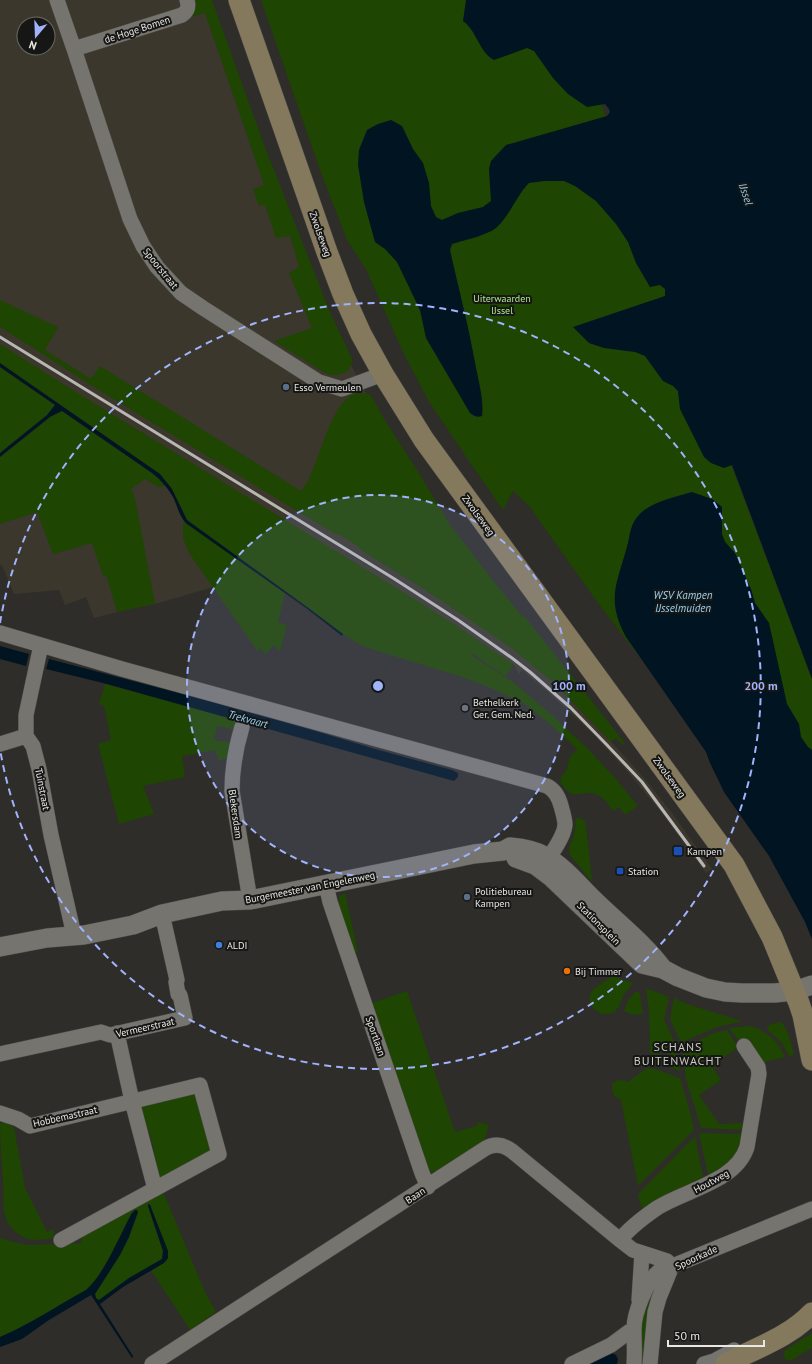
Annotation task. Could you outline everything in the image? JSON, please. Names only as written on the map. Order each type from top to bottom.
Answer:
[{"type":"main road","name":"Zwolseweg","points":[[239,0],[343,294],[361,334],[383,374],[424,440],[734,865],[772,937],[803,988]]},
{"type":"main road","points":[[803,988],[803,1015],[812,1060]]},
{"type":"main road","points":[[725,1362],[785,1334],[800,1325],[812,1313]]},
{"type":"main road","points":[[748,1364],[793,1342],[812,1328]]},
{"type":"street","name":"Spoorstraat","points":[[57,0],[130,219],[143,246],[157,267],[181,293],[319,382],[342,389],[383,374]]},
{"type":"street","name":"de Hoge Bomen","points":[[74,50],[182,15],[188,8],[187,0]]},
{"type":"street","points":[[0,634],[547,786],[553,790],[559,800],[565,824],[563,833],[544,863]]},
{"type":"street","name":"Tuinstraat","points":[[41,645],[26,715],[26,736],[33,746],[39,769],[74,935]]},
{"type":"street","name":"Blekersdam","points":[[242,727],[237,744],[232,791],[250,900]]},
{"type":"street","points":[[0,744],[26,736]]},
{"type":"street","name":"Burgemeester van Engelenweg","points":[[0,947],[42,939],[84,935],[133,924],[163,920],[222,901],[250,900],[474,854],[504,851],[509,856],[528,862],[544,863]]},
{"type":"street","name":"Stationsplein","points":[[544,863],[551,877],[637,961],[642,964],[663,969],[689,982],[715,990],[742,993],[775,993],[803,988]]},
{"type":"street","name":"Sportlaan","points":[[326,885],[330,902],[422,1173],[428,1186]]},
{"type":"street","name":"Vermeerstraat","points":[[0,1054],[101,1032],[110,1035],[185,1018],[180,995],[178,994],[177,980],[163,920]]},
{"type":"street","points":[[117,1033],[132,1101],[155,1189]]},
{"type":"street","name":"Houtweg","points":[[620,1240],[630,1228],[658,1208],[721,1177],[742,1160],[747,1147],[759,1074],[758,1067],[744,1046]]},
{"type":"street","name":"Hobbemastraat","points":[[0,1113],[18,1119],[30,1126],[200,1085],[220,1154],[61,1240]]},
{"type":"street","name":"Baan","points":[[152,1364],[490,1146],[503,1146],[512,1151],[633,1250],[667,1261],[672,1266]]},
{"type":"street","name":"Spoorkade","points":[[650,1364],[654,1312],[672,1266],[812,1209]]},
{"type":"street","points":[[639,1307],[642,1253]]},
{"type":"street","points":[[634,1364],[634,1328],[644,1294],[656,1273],[672,1266]]},
{"type":"street","points":[[704,1364],[714,1361],[725,1362],[789,1322],[802,1312],[812,1301]]},
{"type":"street","points":[[572,1364],[611,1345],[634,1328]]},
{"type":"shaded area","points":[[0,0],[204,0],[344,352],[382,423],[360,547],[361,550],[487,630],[510,646],[554,683],[645,779],[672,813],[712,869],[706,873],[661,812],[628,772],[593,734],[548,692],[522,670],[519,674],[514,665],[455,625],[341,554],[227,583],[155,604],[94,618],[86,597],[65,605],[59,590],[14,594],[2,565],[0,565]]},
{"type":"green space","points":[[193,0],[212,0],[263,142],[329,310],[353,361],[348,371],[338,375],[325,373],[274,341],[312,328],[289,273],[299,267],[290,236],[276,238],[265,205],[259,206],[253,189],[264,185],[205,13],[191,17]]},
{"type":"green space","name":"Uiterwaarden IJssel","points":[[261,0],[574,0],[602,106],[663,284],[812,679],[812,934],[773,861],[710,756],[656,678],[598,603],[531,508],[513,491],[503,510],[428,400],[404,354],[366,269],[347,240],[319,167]]},
{"type":"green space","points":[[0,300],[58,327],[45,350],[91,379],[100,366],[301,491],[311,475],[332,420],[337,411],[349,397],[354,394],[370,394],[450,525],[498,587],[523,617],[525,617],[625,743],[623,745],[616,738],[611,742],[554,683],[510,647],[418,585],[338,534],[335,534],[102,392],[0,327]]},
{"type":"green space","points":[[0,344],[416,600],[514,665],[505,676],[473,654],[471,655],[513,682],[553,716],[588,749],[638,806],[625,815],[619,807],[613,811],[598,795],[589,793],[573,794],[565,789],[560,782],[562,775],[566,771],[570,757],[577,749],[549,723],[526,705],[491,688],[465,678],[362,646],[343,634],[187,520],[172,489],[160,474],[0,363]]},
{"type":"green space","points":[[0,367],[55,405],[52,410],[0,453]]},
{"type":"green space","points":[[62,411],[152,473],[166,486],[158,487],[145,479],[131,489],[135,498],[155,604],[117,612],[106,575],[103,576],[92,543],[53,554],[37,512],[0,524],[0,457],[50,417]]},
{"type":"green space","points":[[185,522],[285,593],[278,622],[287,625],[280,651],[273,645],[266,654],[260,648],[258,651],[256,649],[189,553],[183,538],[183,524]]},
{"type":"green space","points":[[105,684],[241,721],[237,730],[217,726],[214,740],[233,743],[229,758],[219,760],[215,750],[182,756],[185,777],[143,786],[154,814],[119,824],[98,744],[111,740],[104,706],[99,704]]},
{"type":"green space","points":[[576,818],[582,819],[586,824],[592,881],[595,886],[570,855],[569,848],[574,835]]},
{"type":"green space","points":[[345,893],[358,952],[355,952],[338,903],[339,896]]},
{"type":"green space","points":[[612,976],[633,983],[625,993],[616,1010],[608,1014],[603,1014],[598,1012],[591,1004],[591,994],[596,987]]},
{"type":"green space","points":[[646,988],[669,997],[664,1020],[676,1045],[656,1055],[650,1053],[649,1011]]},
{"type":"green space","points":[[407,991],[455,1132],[477,1126],[478,1122],[489,1125],[484,1141],[432,1172],[428,1170],[372,1003]]},
{"type":"green space","points":[[635,992],[639,992],[643,1014],[633,1015],[624,1011],[628,1000]]},
{"type":"green space","points":[[674,998],[687,1004],[742,1021],[714,1028],[681,1043],[670,1019]]},
{"type":"green space","points":[[781,1022],[788,1033],[794,1055],[789,1056],[780,1042],[767,1030],[770,1024]]},
{"type":"green space","points":[[751,1026],[771,1037],[779,1046],[785,1057],[761,1063],[742,1045],[729,1028]]},
{"type":"green space","points":[[727,1030],[738,1047],[712,1066],[721,1080],[699,1095],[719,1124],[745,1123],[744,1130],[701,1128],[686,1079],[682,1049],[713,1033]]},
{"type":"green space","points":[[677,1050],[680,1071],[655,1062]]},
{"type":"green space","points":[[647,1068],[655,1069],[680,1078],[694,1130],[638,1186],[621,1100],[614,1096],[612,1084],[620,1080],[628,1082]]},
{"type":"green space","points":[[195,1091],[212,1152],[160,1178],[150,1155],[154,1149],[149,1132],[144,1129],[140,1105]]},
{"type":"green space","points":[[4,1122],[14,1127],[25,1188],[47,1232],[53,1229],[54,1238],[37,1240],[29,1239],[14,1231],[7,1222],[4,1211],[0,1139],[0,1124]]},
{"type":"green space","points":[[699,1133],[744,1134],[739,1149],[731,1159],[708,1175]]},
{"type":"green space","points":[[695,1136],[703,1177],[660,1198],[643,1210],[638,1197],[639,1193]]},
{"type":"green space","points":[[160,1192],[164,1194],[206,1294],[216,1312],[190,1330],[151,1270],[166,1261],[168,1254],[150,1204],[148,1204],[163,1251],[162,1259],[129,1278],[99,1300],[96,1298],[95,1294],[120,1255],[129,1237],[135,1210],[100,1274],[86,1290],[33,1321],[0,1337],[0,1238],[30,1245],[80,1243],[85,1231]]},
{"type":"green space","points":[[658,1278],[644,1364],[637,1364],[641,1316]]},
{"type":"green space","points":[[812,1333],[812,1348],[790,1361],[785,1359],[785,1350]]},
{"type":"water","name":"IJssel","points":[[466,0],[812,0],[812,679],[732,465],[724,468],[711,463],[704,457],[680,409],[678,391],[673,386],[663,381],[645,356],[635,352],[604,348],[589,343],[573,327],[665,296],[665,289],[660,285],[650,287],[636,263],[628,242],[616,224],[596,201],[575,186],[564,181],[529,183],[498,226],[483,235],[452,244],[450,250],[481,392],[482,416],[480,417],[470,413],[426,338],[420,310],[397,262],[385,249],[375,242],[364,202],[358,165],[359,150],[367,130],[378,124],[391,120],[402,126],[413,149],[423,163],[429,183],[431,206],[436,217],[442,220],[458,213],[483,207],[491,201],[489,169],[491,161],[506,145],[607,116],[610,112],[605,104],[587,107],[568,94],[553,78],[534,51],[527,48],[494,60],[481,47],[472,30],[463,21]]},
{"type":"water","points":[[0,363],[160,474],[172,489],[187,520],[307,607],[343,634],[342,636],[306,608],[187,524],[181,516],[172,495],[159,479],[62,411],[50,417],[0,457],[0,453],[47,415],[55,405],[0,367]]},
{"type":"water","name":"WSV Kampen IJsselmuiden","points":[[692,492],[712,499],[722,507],[722,534],[725,542],[735,553],[751,589],[755,603],[769,623],[787,704],[799,724],[801,737],[812,750],[812,939],[805,922],[769,856],[724,792],[706,752],[626,637],[616,611],[615,590],[617,580],[634,521],[644,510],[656,503]]},
{"type":"water","points":[[0,646],[29,654],[26,666],[0,659]]},
{"type":"water","name":"Trekvaart","points":[[49,659],[263,715],[375,749],[452,770],[458,773],[458,777],[454,781],[107,684],[46,669]]},
{"type":"water","points":[[148,1204],[150,1205],[168,1251],[168,1258],[164,1263],[123,1287],[100,1304],[133,1356],[132,1358],[91,1295],[49,1320],[22,1339],[0,1347],[0,1337],[33,1321],[86,1290],[100,1274],[135,1210],[138,1212],[129,1237],[120,1255],[95,1294],[96,1298],[99,1300],[129,1278],[162,1259],[163,1251]]},
{"type":"water","points":[[612,1353],[616,1355],[618,1359],[617,1364],[588,1364]]},
{"type":"railway","points":[[0,337],[393,578],[458,620],[512,658],[571,708],[642,782],[704,866]]},
{"type":"place","name":"Esso Vermeulen","points":[[286,387]]},
{"type":"place","name":"Bethelkerk Ger. Gem. Ned.","points":[[465,708]]},
{"type":"place","name":"Kampen","points":[[678,851]]},
{"type":"place","name":"Station","points":[[620,871]]},
{"type":"place","name":"Politiebureau Kampen","points":[[467,897]]},
{"type":"place","name":"ALDI","points":[[219,945]]},
{"type":"place","name":"Bij Timmer","points":[[567,971]]},
{"type":"district","name":"SCHANS BUITENWACHT","points":[[678,1054]]}]
